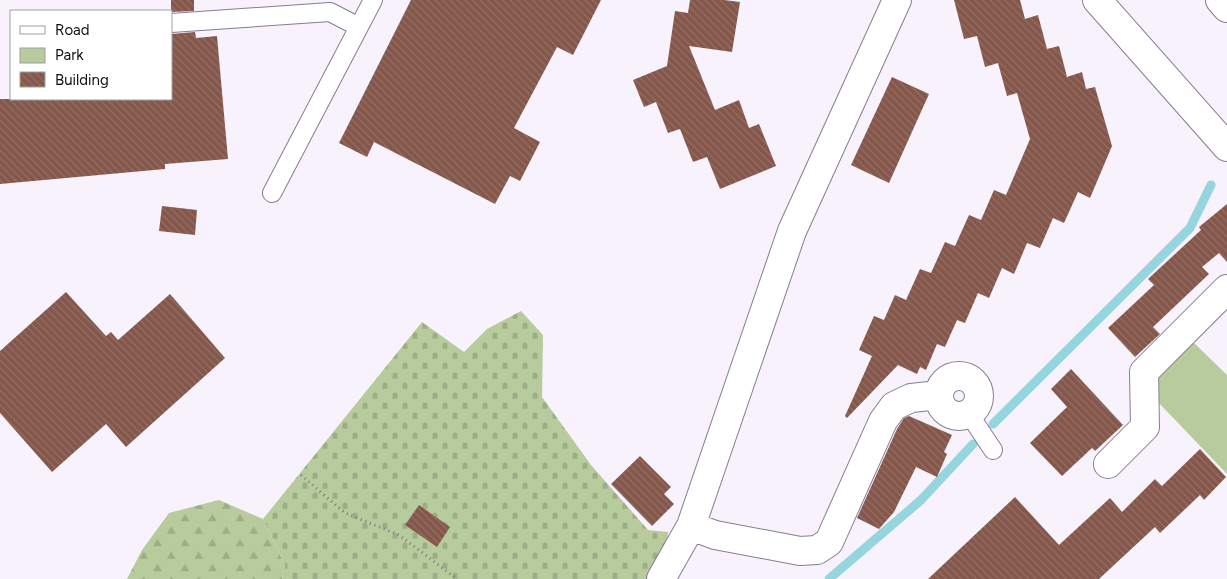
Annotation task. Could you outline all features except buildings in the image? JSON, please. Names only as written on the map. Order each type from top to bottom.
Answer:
[{"type":"main road","points":[[662,579],[691,526],[792,231],[897,0]]},
{"type":"main road","points":[[1098,0],[1227,147]]},
{"type":"main road","points":[[1220,0],[1227,8]]},
{"type":"main road","points":[[1108,464],[1145,427],[1144,372],[1227,289]]},
{"type":"main road","points":[[691,526],[715,535],[800,551],[817,550],[828,542],[883,421],[894,406],[911,398],[939,396],[942,407],[952,415],[969,414]]},
{"type":"lane","points":[[272,193],[373,0]]},
{"type":"lane","points":[[172,24],[330,12],[360,27]]},
{"type":"lane","points":[[969,414],[993,450]]},
{"type":"path","points":[[301,475],[344,512],[399,535],[457,579]]},
{"type":"green space","points":[[521,311],[543,335],[542,397],[591,465],[648,530],[668,532],[666,560],[653,579],[282,579],[285,565],[263,519],[422,322],[464,352],[487,329]]},
{"type":"green space","points":[[1193,342],[1227,375],[1227,474],[1157,401],[1158,375]]},
{"type":"green space","points":[[219,500],[263,519],[285,565],[282,579],[127,579],[142,550],[169,513]]},
{"type":"waterway","points":[[993,424],[1190,228],[1211,185]]},
{"type":"waterway","points":[[829,579],[921,500],[973,444]]}]
